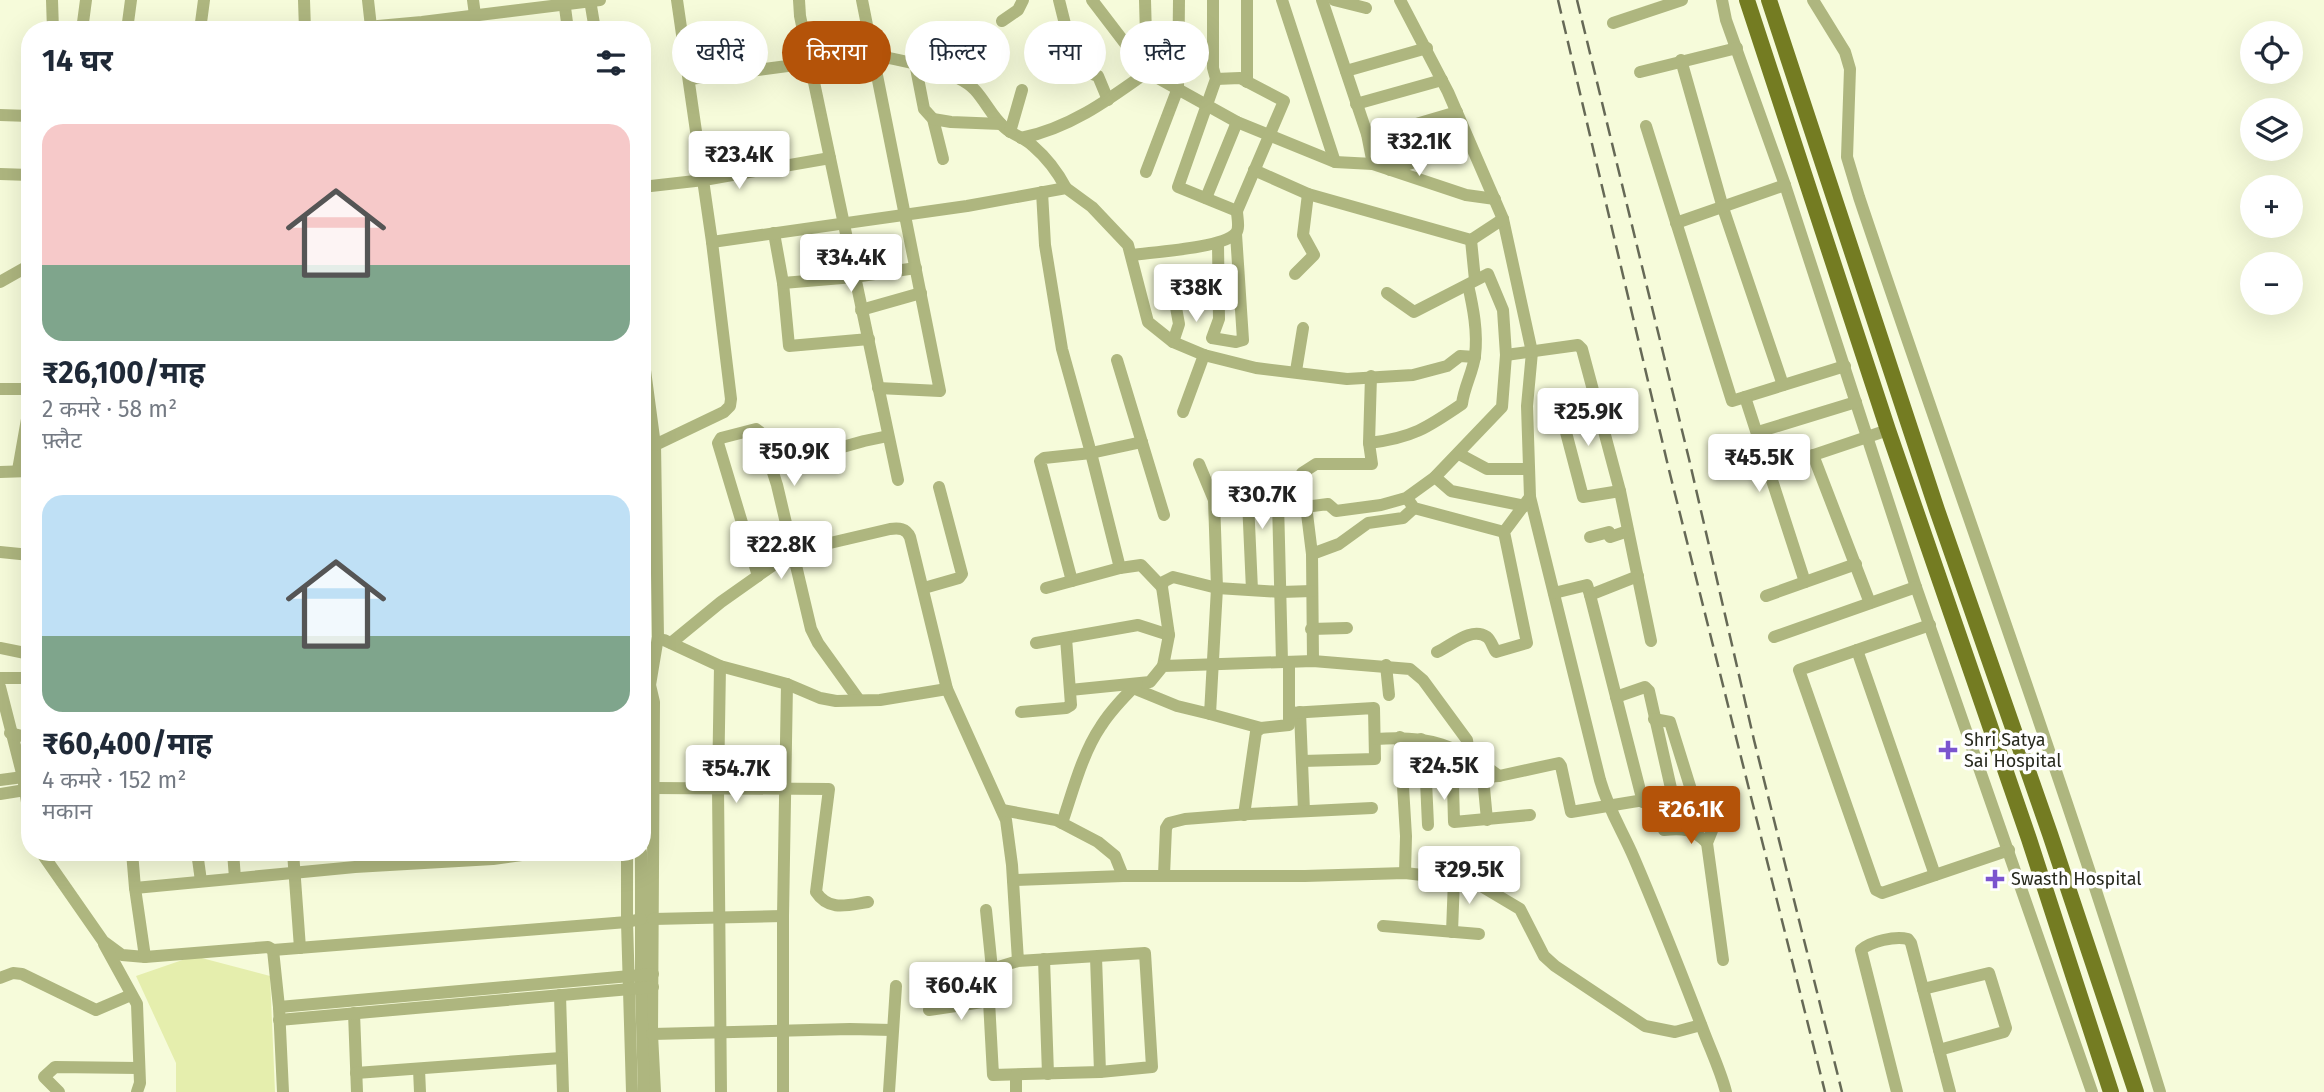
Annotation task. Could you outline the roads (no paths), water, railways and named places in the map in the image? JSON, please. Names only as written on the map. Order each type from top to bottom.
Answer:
[{"type":"main road","points":[[1747,0],[1888,430],[2025,827],[2112,1092]]},
{"type":"main road","points":[[1769,0],[1937,510],[2136,1092]]},
{"type":"street","points":[[52,0],[53,21]]},
{"type":"street","points":[[83,21],[86,0]]},
{"type":"street","points":[[128,21],[131,0]]},
{"type":"street","points":[[201,21],[204,0]]},
{"type":"street","points":[[304,0],[305,21]]},
{"type":"street","points":[[368,0],[370,21]]},
{"type":"street","points":[[473,0],[475,15]]},
{"type":"street","points":[[446,21],[593,0],[594,21]]},
{"type":"street","points":[[677,0],[680,21]]},
{"type":"street","points":[[799,0],[801,21]]},
{"type":"street","points":[[862,0],[867,21]]},
{"type":"street","points":[[1002,21],[1018,10],[1023,0]]},
{"type":"street","points":[[1059,0],[1076,68],[1098,76],[1108,100]]},
{"type":"street","points":[[1092,0],[1120,37]]},
{"type":"street","points":[[1145,0],[1146,21]]},
{"type":"street","points":[[1146,172],[1178,88],[1179,0]]},
{"type":"street","points":[[1213,0],[1213,68],[1216,79],[1178,187],[1237,211]]},
{"type":"street","points":[[1247,0],[1247,82]]},
{"type":"street","points":[[1282,0],[1335,162]]},
{"type":"street","points":[[1322,0],[1367,134],[1373,164]]},
{"type":"street","points":[[1334,0],[1366,8]]},
{"type":"street","points":[[1400,0],[1427,48],[1503,219],[1532,352],[1527,406],[1528,501],[1554,593],[1607,806],[1632,854],[1687,985],[1721,1072],[1726,1092]]},
{"type":"street","points":[[1613,23],[1682,0]]},
{"type":"street","points":[[1722,0],[1786,185],[1916,587],[2092,1092]]},
{"type":"street","points":[[1813,0],[1844,52],[1850,69],[1847,157],[1859,197],[1942,446],[2087,860],[2160,1092]]},
{"type":"street","points":[[564,3],[567,21]]},
{"type":"street","points":[[1346,71],[1427,48]]},
{"type":"street","points":[[1640,72],[1737,48]]},
{"type":"street","points":[[1681,60],[1723,208],[1783,385]]},
{"type":"street","points":[[1212,338],[1236,342],[1243,340],[1237,211],[1284,101],[1240,78],[1216,79]]},
{"type":"street","points":[[1356,104],[1441,80]]},
{"type":"street","points":[[655,445],[724,412],[730,406],[731,392],[691,84]]},
{"type":"street","points":[[814,84],[898,480]]},
{"type":"street","points":[[878,388],[940,391],[880,84]]},
{"type":"street","points":[[919,84],[924,109],[933,119],[943,159]]},
{"type":"street","points":[[968,84],[1011,131],[1033,146],[1056,168],[1066,188],[1091,207],[1128,246],[1148,322],[1173,342],[1205,355],[1256,368],[1347,379],[1413,375],[1447,366],[1460,356],[1475,357]]},
{"type":"street","points":[[933,119],[1011,131],[1063,126],[1130,84]]},
{"type":"street","points":[[1170,84],[1237,122],[1335,162],[1373,164],[1466,195],[1495,199]]},
{"type":"street","points":[[1011,131],[1022,90]]},
{"type":"street","points":[[1367,134],[1406,127],[1457,112]]},
{"type":"street","points":[[0,115],[21,116]]},
{"type":"street","points":[[1206,198],[1237,122]]},
{"type":"street","points":[[1646,126],[1732,401],[1845,366]]},
{"type":"street","points":[[1390,170],[1439,154]]},
{"type":"street","points":[[651,186],[704,180],[830,158]]},
{"type":"street","points":[[1254,170],[1308,194],[1471,240],[1503,219]]},
{"type":"street","points":[[0,174],[21,175]]},
{"type":"street","points":[[1676,223],[1786,185]]},
{"type":"street","points":[[712,242],[967,206],[1066,188]]},
{"type":"street","points":[[1042,192],[1046,255],[1062,349],[1121,568]]},
{"type":"street","points":[[1295,274],[1314,255],[1303,235],[1308,194]]},
{"type":"street","points":[[774,233],[783,283],[789,346],[869,339]]},
{"type":"street","points":[[1132,255],[1218,244],[1236,233]]},
{"type":"street","points":[[1369,443],[1399,439],[1427,428],[1462,404],[1463,391],[1475,357],[1471,240]]},
{"type":"street","points":[[1183,412],[1219,318],[1218,244]]},
{"type":"street","points":[[783,283],[916,268]]},
{"type":"street","points":[[0,282],[21,270]]},
{"type":"street","points":[[1312,554],[1339,544],[1368,523],[1403,518],[1410,503],[1502,408],[1506,355],[1503,310],[1488,274],[1414,312],[1387,293]]},
{"type":"street","points":[[861,310],[921,293]]},
{"type":"street","points":[[1173,342],[1179,324],[1175,302]]},
{"type":"street","points":[[1296,371],[1303,328]]},
{"type":"street","points":[[1506,355],[1578,345],[1582,349],[1620,491],[1651,640]]},
{"type":"street","points":[[1117,360],[1164,515]]},
{"type":"street","points":[[1313,661],[1312,554],[1302,473],[1316,464],[1372,464],[1369,443],[1371,376]]},
{"type":"street","points":[[0,389],[21,389]]},
{"type":"street","points":[[1745,397],[1805,582]]},
{"type":"street","points":[[1558,402],[1583,497],[1620,491]]},
{"type":"street","points":[[1758,432],[1856,402]]},
{"type":"street","points":[[651,415],[655,445],[657,637],[651,678]]},
{"type":"street","points":[[758,576],[719,440],[759,429],[811,629],[859,700]]},
{"type":"street","points":[[1769,470],[1888,430]]},
{"type":"street","points":[[771,467],[864,440],[888,436]]},
{"type":"street","points":[[1072,581],[1040,461],[1044,458],[1091,453],[1142,442]]},
{"type":"street","points":[[1459,454],[1487,469],[1528,469]]},
{"type":"street","points":[[1813,455],[1870,603]]},
{"type":"street","points":[[1199,464],[1214,500],[1217,588],[1210,714]]},
{"type":"street","points":[[0,472],[21,470]]},
{"type":"street","points":[[1436,477],[1451,491],[1528,501]]},
{"type":"street","points":[[923,588],[962,575],[939,487]]},
{"type":"street","points":[[1214,500],[1278,502],[1305,507],[1328,504],[1336,511],[1410,503],[1504,532]]},
{"type":"street","points":[[1248,501],[1252,590]]},
{"type":"street","points":[[1437,652],[1469,635],[1490,639],[1496,652],[1527,643],[1504,532],[1528,501]]},
{"type":"street","points":[[1278,502],[1285,662],[1302,761],[1304,811]]},
{"type":"street","points":[[671,643],[721,602],[793,554],[830,541],[901,528],[910,537],[947,689],[1008,827],[1018,961]]},
{"type":"street","points":[[1590,537],[1609,531],[1610,537],[1628,531]]},
{"type":"street","points":[[0,552],[21,554]]},
{"type":"street","points":[[1766,596],[1856,564]]},
{"type":"street","points":[[1046,588],[1141,565],[1162,587]]},
{"type":"street","points":[[1590,595],[1638,576]]},
{"type":"street","points":[[1070,691],[1135,686],[1150,682],[1163,666],[1169,635],[1162,587],[1163,582],[1172,577],[1217,588],[1311,591]]},
{"type":"street","points":[[1554,593],[1587,585],[1643,802]]},
{"type":"street","points":[[1774,637],[1916,587]]},
{"type":"street","points":[[1036,643],[1138,625],[1169,635]]},
{"type":"street","points":[[1930,625],[1799,670],[1876,890],[1882,893],[2009,850]]},
{"type":"street","points":[[1311,629],[1347,628]]},
{"type":"street","points":[[657,637],[720,666],[787,684],[820,698],[836,701],[880,700],[947,689]]},
{"type":"street","points":[[1021,712],[1069,707],[1066,638]]},
{"type":"street","points":[[0,648],[21,652]]},
{"type":"street","points":[[1857,650],[1935,875]]},
{"type":"street","points":[[1163,666],[1313,661],[1410,669],[1423,680],[1467,740],[1469,754]]},
{"type":"street","points":[[1386,665],[1390,695]]},
{"type":"street","points":[[720,666],[718,788],[721,1092]]},
{"type":"street","points":[[0,678],[21,678]]},
{"type":"street","points":[[783,1092],[787,684]]},
{"type":"street","points":[[1135,686],[1177,705],[1261,729]]},
{"type":"street","points":[[1062,823],[1080,770],[1098,729],[1135,686]]},
{"type":"street","points":[[0,687],[6,726],[21,774]]},
{"type":"street","points":[[1616,696],[1647,689],[1680,828]]},
{"type":"street","points":[[1295,713],[1374,708],[1375,758],[1302,761]]},
{"type":"street","points":[[1244,815],[1256,732],[1289,725],[1295,713]]},
{"type":"street","points":[[1654,719],[1670,722],[1693,796],[1709,809],[1713,828],[1707,843],[1723,960]]},
{"type":"street","points":[[1400,737],[1406,836],[1405,873]]},
{"type":"street","points":[[1376,739],[1421,739],[1452,748],[1469,754],[1499,776]]},
{"type":"street","points":[[1421,739],[1421,781],[1483,778],[1559,764],[1562,766],[1571,812],[1674,795],[1693,796]]},
{"type":"street","points":[[1452,748],[1454,822],[1530,815]]},
{"type":"street","points":[[1483,778],[1486,820]]},
{"type":"street","points":[[0,780],[21,784]]},
{"type":"street","points":[[1426,781],[1428,825]]},
{"type":"street","points":[[0,794],[21,785]]},
{"type":"street","points":[[651,789],[829,789],[816,892],[821,901],[836,907],[868,902]]},
{"type":"street","points":[[1164,875],[1166,828],[1170,823],[1185,819],[1372,807]]},
{"type":"street","points":[[1002,810],[1056,820],[1098,842],[1115,856],[1123,876]]},
{"type":"street","points":[[1664,830],[1680,828],[1697,832],[1707,843]]},
{"type":"street","points":[[47,861],[103,941],[137,1004],[140,1083],[136,1092]]},
{"type":"street","points":[[133,861],[145,957]]},
{"type":"street","points":[[198,861],[201,881]]},
{"type":"street","points":[[234,861],[235,878]]},
{"type":"street","points":[[294,861],[300,948]]},
{"type":"street","points":[[355,861],[355,867]]},
{"type":"street","points":[[135,888],[295,874],[396,861]]},
{"type":"street","points":[[628,861],[627,922],[652,1034],[655,1092]]},
{"type":"street","points":[[642,861],[647,919]]},
{"type":"street","points":[[632,1092],[647,919],[646,861]]},
{"type":"street","points":[[1013,880],[1164,875],[1305,876],[1405,873],[1473,881],[1520,909],[1544,956],[1555,966],[1645,1026],[1675,1032],[1701,1025]]},
{"type":"street","points":[[1452,932],[1454,879]]},
{"type":"street","points":[[986,909],[992,969],[989,1001],[993,1075],[1100,1072],[1152,1067],[1145,953],[1018,961],[992,969]]},
{"type":"street","points":[[103,941],[122,955],[145,957],[263,948],[300,948],[647,919],[783,916]]},
{"type":"street","points":[[1383,926],[1479,934]]},
{"type":"street","points":[[1897,1092],[1861,950],[1866,946],[1899,937],[1908,939],[1950,1092]]},
{"type":"street","points":[[273,950],[283,1092]]},
{"type":"street","points":[[1096,957],[1100,1072]]},
{"type":"street","points":[[1044,959],[1048,1074]]},
{"type":"street","points":[[1923,989],[1989,973],[2006,1028],[2004,1032],[1939,1050]]},
{"type":"street","points":[[1,976],[22,974],[96,1010],[131,995]]},
{"type":"street","points":[[279,1013],[354,1013],[560,995],[640,981]]},
{"type":"street","points":[[279,1013],[640,981]]},
{"type":"street","points":[[640,981],[644,1092]]},
{"type":"street","points":[[889,1092],[896,986]]},
{"type":"street","points":[[560,995],[563,1092]]},
{"type":"street","points":[[929,1010],[989,1001]]},
{"type":"street","points":[[354,1013],[357,1092]]},
{"type":"street","points":[[652,1034],[892,1030]]},
{"type":"street","points":[[356,1073],[561,1058]]},
{"type":"street","points":[[59,1092],[44,1077],[55,1067],[138,1068]]},
{"type":"street","points":[[419,1069],[420,1092]]},
{"type":"street","points":[[1016,1075],[1016,1092]]},
{"type":"railway","points":[[1558,0],[1669,470],[1825,1092]]},
{"type":"railway","points":[[1577,0],[1689,459],[1754,740],[1842,1092]]},
{"type":"place","name":"Shri Satya Sai Hospital","points":[[1948,750]]},
{"type":"place","name":"Swasth Hospital","points":[[1995,879]]}]
